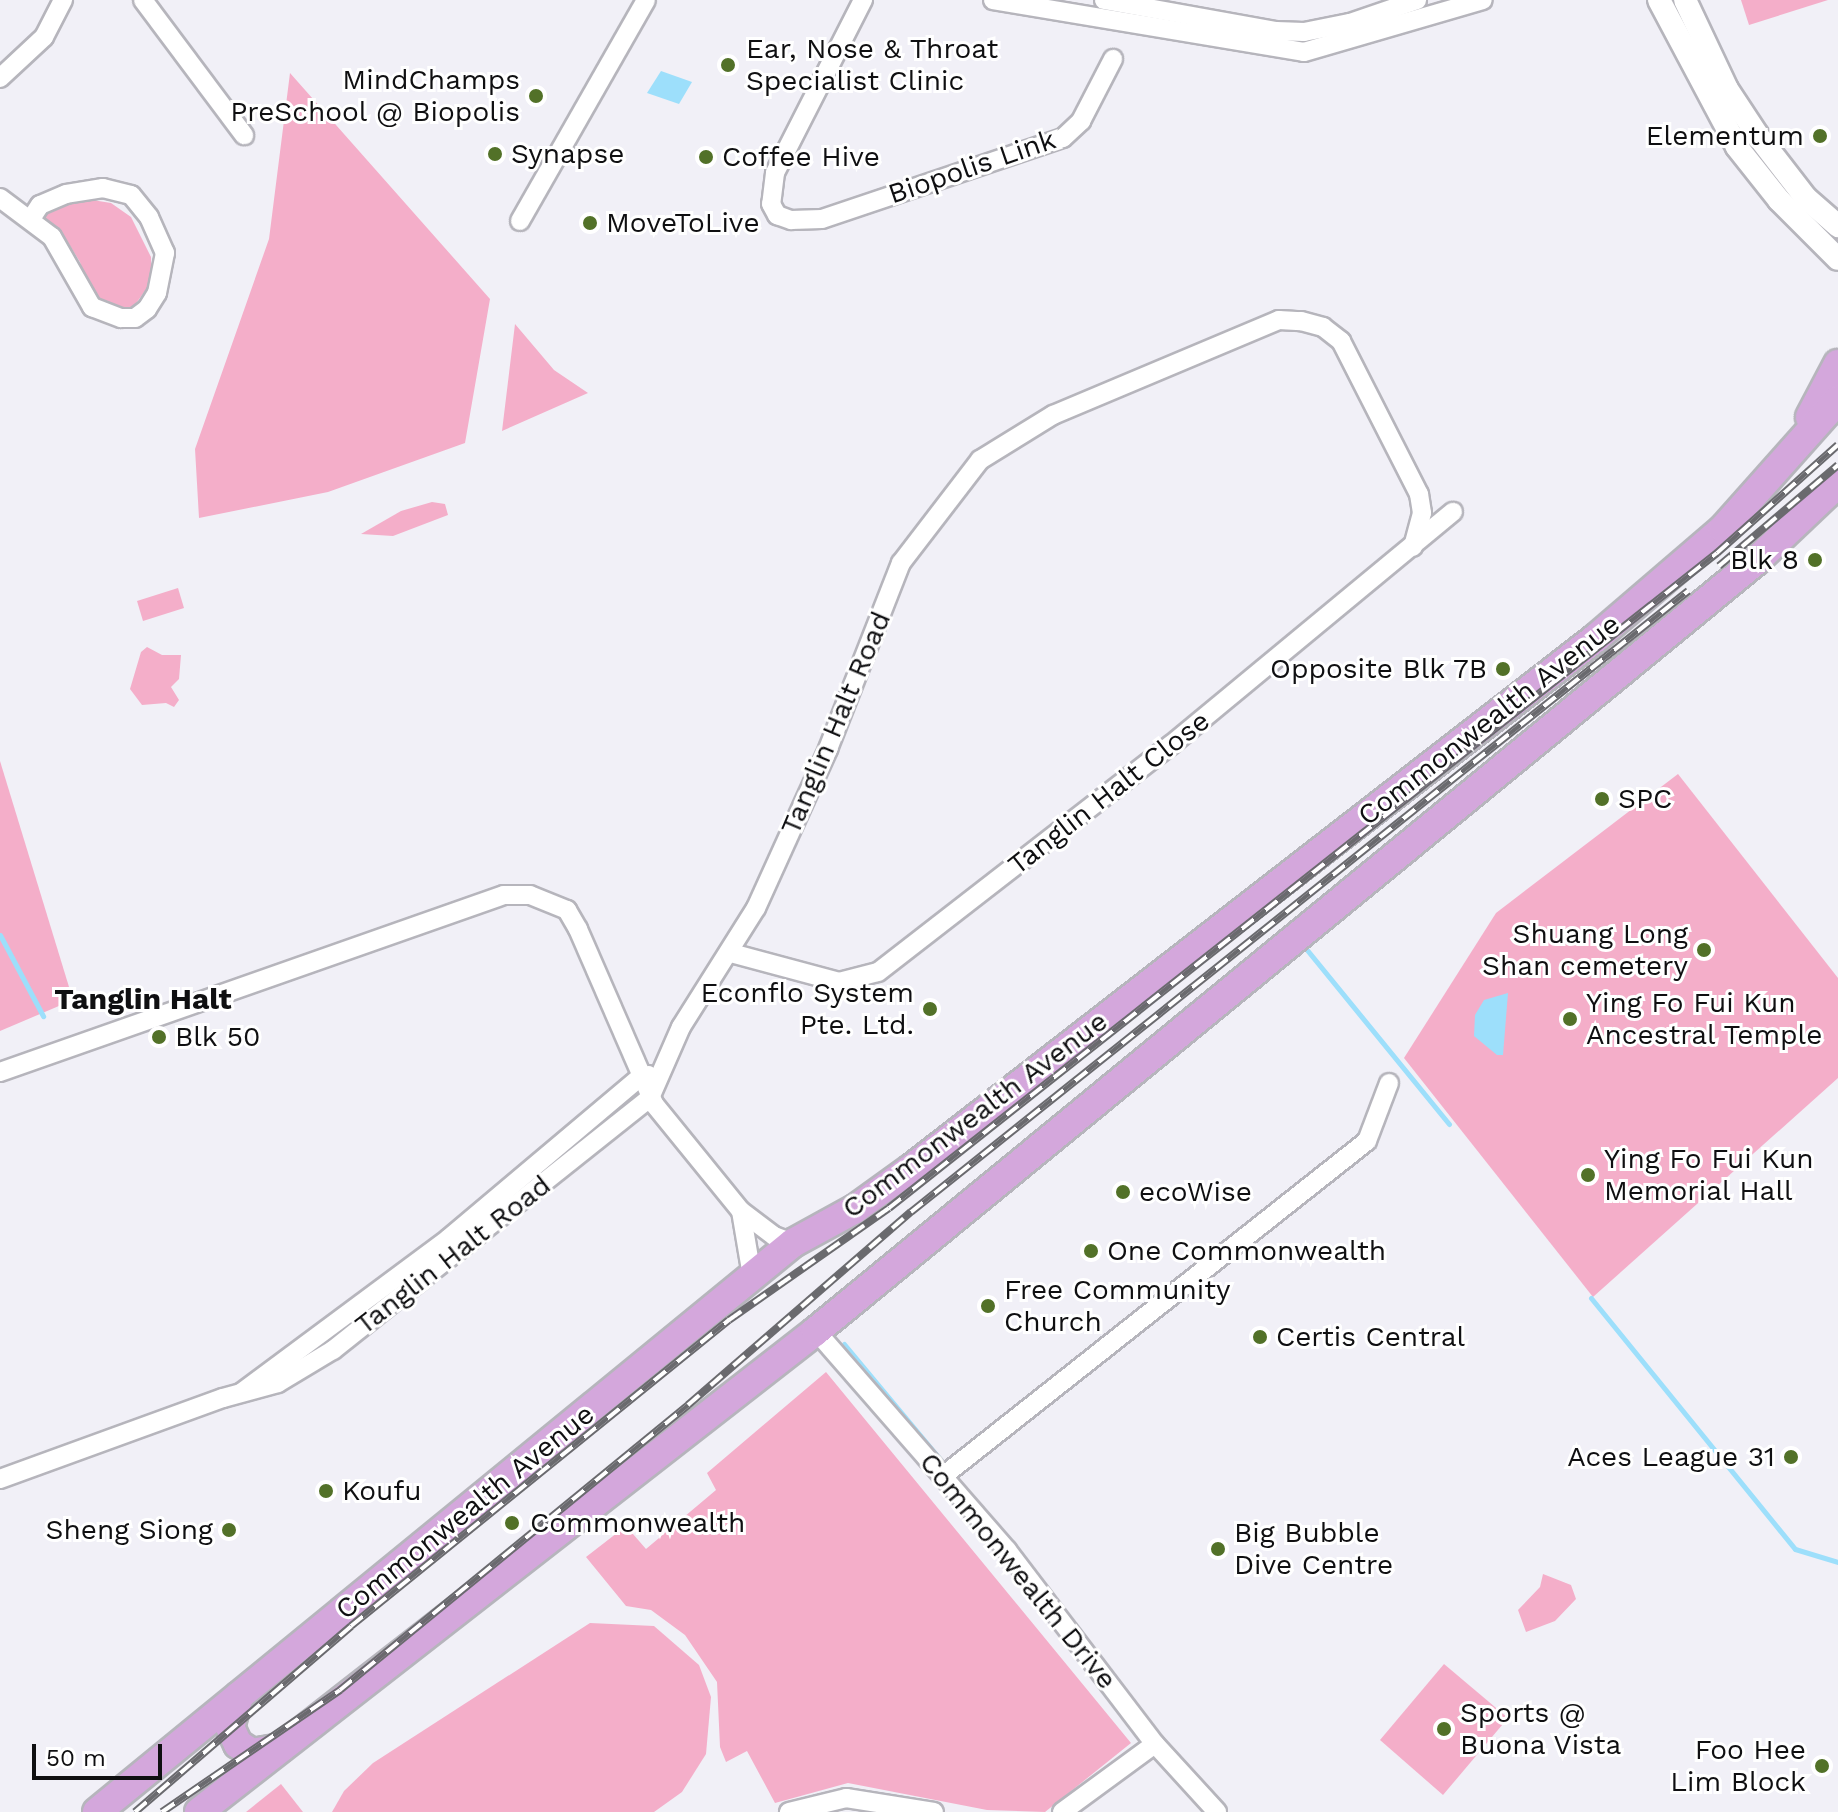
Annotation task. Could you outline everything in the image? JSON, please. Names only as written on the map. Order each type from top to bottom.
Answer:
[{"type":"main road","points":[[1793,450],[1838,364]]},
{"type":"main road","name":"Commonwealth Avenue","points":[[97,1812],[793,1243],[855,1209],[912,1168],[1596,638],[1723,529],[1838,400]]},
{"type":"main road","name":"Commonwealth Avenue","points":[[199,1812],[816,1331],[1757,560],[1838,483]]},
{"type":"main road","points":[[239,1696],[230,1727],[238,1744],[252,1753],[281,1748]]},
{"type":"street","points":[[0,78],[44,37],[63,0]]},
{"type":"street","points":[[143,0],[244,135]]},
{"type":"street","points":[[520,221],[646,0]]},
{"type":"street","name":"Biopolis Link","points":[[863,0],[775,173],[771,204],[777,215],[791,220],[822,219],[1063,138],[1081,121],[1113,59]]},
{"type":"street","points":[[993,0],[1137,10],[1276,31],[1304,32],[1350,23],[1417,0]]},
{"type":"street","points":[[1104,0],[1304,52],[1483,0]]},
{"type":"street","points":[[1643,0],[1661,8],[1737,147],[1779,200],[1838,259]]},
{"type":"street","points":[[1685,0],[1727,89],[1758,136],[1806,198],[1838,226]]},
{"type":"street","points":[[0,198],[52,237],[92,307],[121,318],[135,318],[147,309],[157,293],[165,253],[149,217],[131,195],[103,188],[66,194],[40,205],[31,219]]},
{"type":"street","name":"Tanglin Halt Road","points":[[0,1479],[242,1392],[278,1383],[333,1350],[650,1098],[659,1071],[681,1027],[731,953],[828,749],[901,563],[980,460],[1053,415],[1279,320],[1323,327],[1341,341],[1419,494],[1422,513],[1413,547]]},
{"type":"street","name":"Tanglin Halt Close","points":[[731,953],[839,982],[878,972],[1159,754],[1453,512]]},
{"type":"street","points":[[0,1072],[504,895],[530,895],[567,910],[650,1098],[741,1211],[774,1236],[793,1243]]},
{"type":"street","points":[[639,1078],[659,1071]]},
{"type":"street","name":"Tanglin Halt Road","points":[[242,1392],[448,1239],[639,1078]]},
{"type":"street","points":[[943,1476],[1367,1141],[1389,1083]]},
{"type":"street","points":[[741,1211],[752,1276]]},
{"type":"street","name":"Commonwealth Drive","points":[[816,1331],[1059,1615],[1155,1744],[1217,1812]]},
{"type":"street","points":[[1062,1812],[1155,1744]]},
{"type":"street","points":[[789,1812],[846,1798],[874,1807],[934,1812]]},
{"type":"shaded area","points":[[1741,0],[1828,0],[1749,25]]},
{"type":"shaded area","points":[[290,73],[490,299],[465,443],[328,492],[199,518],[195,449],[269,239]]},
{"type":"shaded area","points":[[86,199],[111,203],[131,217],[151,257],[152,281],[127,316],[88,295],[80,262],[67,241],[38,214]]},
{"type":"shaded area","points":[[515,324],[554,370],[588,393],[502,431]]},
{"type":"shaded area","points":[[432,502],[445,504],[448,515],[393,536],[361,534],[401,511]]},
{"type":"shaded area","points":[[178,588],[184,608],[143,621],[137,601]]},
{"type":"shaded area","points":[[147,647],[162,655],[181,655],[179,679],[171,687],[179,700],[174,707],[166,703],[142,705],[130,689],[141,652]]},
{"type":"shaded area","points":[[0,761],[73,1000],[0,1031]]},
{"type":"shaded area","points":[[1678,774],[1838,978],[1838,1078],[1593,1297],[1404,1058],[1496,913]]},
{"type":"shaded area","points":[[826,1372],[1131,1743],[1045,1812],[987,1810],[848,1783],[775,1803],[747,1751],[726,1762],[720,1747],[717,1682],[685,1635],[651,1610],[626,1606],[586,1557],[626,1526],[646,1549],[716,1490],[707,1473]]},
{"type":"shaded area","points":[[1543,1574],[1571,1585],[1576,1599],[1555,1621],[1526,1632],[1518,1610],[1540,1587]]},
{"type":"shaded area","points":[[590,1623],[654,1626],[699,1665],[711,1697],[706,1754],[682,1792],[654,1812],[332,1812],[344,1791],[373,1763]]},
{"type":"shaded area","name":"Sports @ Buona Vista","points":[[1444,1664],[1508,1718],[1443,1795],[1380,1740]]},
{"type":"shaded area","points":[[281,1784],[303,1812],[246,1812]]},
{"type":"water","points":[[661,71],[692,82],[679,104],[647,93]]},
{"type":"water","points":[[1508,993],[1503,1055],[1497,1055],[1474,1036],[1475,1015],[1484,1000]]},
{"type":"waterway","points":[[0,935],[43,1016]]},
{"type":"waterway","points":[[1303,945],[1449,1124]]},
{"type":"waterway","points":[[839,1202],[864,1186]]},
{"type":"waterway","points":[[1591,1298],[1795,1549],[1838,1562]]},
{"type":"waterway","points":[[844,1344],[943,1463]]},
{"type":"railway","points":[[135,1812],[351,1626],[729,1320],[889,1208],[1717,553],[1838,445]]},
{"type":"railway","points":[[1719,566],[1838,465]]},
{"type":"railway","points":[[162,1812],[340,1690],[688,1405],[911,1212],[1688,591]]},
{"type":"place","name":"Ear, Nose & Throat Specialist Clinic","points":[[728,65]]},
{"type":"place","name":"MindChamps PreSchool @ Biopolis","points":[[536,96]]},
{"type":"place","name":"Elementum","points":[[1820,136]]},
{"type":"place","name":"Synapse","points":[[495,154]]},
{"type":"place","name":"Coffee Hive","points":[[706,157]]},
{"type":"place","name":"MoveToLive","points":[[590,223]]},
{"type":"place","name":"Blk 8","points":[[1815,560]]},
{"type":"place","name":"Opposite Blk 7B","points":[[1503,669]]},
{"type":"place","name":"SPC","points":[[1602,799]]},
{"type":"place","name":"Shuang Long Shan cemetery","points":[[1704,950]]},
{"type":"place","name":"Econflo System Pte. Ltd.","points":[[930,1009]]},
{"type":"place","name":"Ying Fo Fui Kun Ancestral Temple","points":[[1570,1019]]},
{"type":"place","name":"Blk 50","points":[[159,1037]]},
{"type":"place","name":"Ying Fo Fui Kun Memorial Hall","points":[[1588,1175]]},
{"type":"place","name":"ecoWise","points":[[1123,1192]]},
{"type":"place","name":"One Commonwealth","points":[[1091,1251]]},
{"type":"place","name":"Free Community Church","points":[[988,1306]]},
{"type":"place","name":"Certis Central","points":[[1260,1337]]},
{"type":"place","name":"Aces League 31","points":[[1791,1457]]},
{"type":"place","name":"Koufu","points":[[326,1491]]},
{"type":"place","name":"Commonwealth","points":[[512,1523]]},
{"type":"place","name":"Sheng Siong","points":[[229,1530]]},
{"type":"place","name":"Big Bubble Dive Centre","points":[[1218,1549]]},
{"type":"place","name":"Sports @ Buona Vista","points":[[1444,1729]]},
{"type":"place","name":"Foo Hee Lim Block","points":[[1822,1766]]},
{"type":"district","name":"Tanglin Halt","points":[[143,999]]}]
